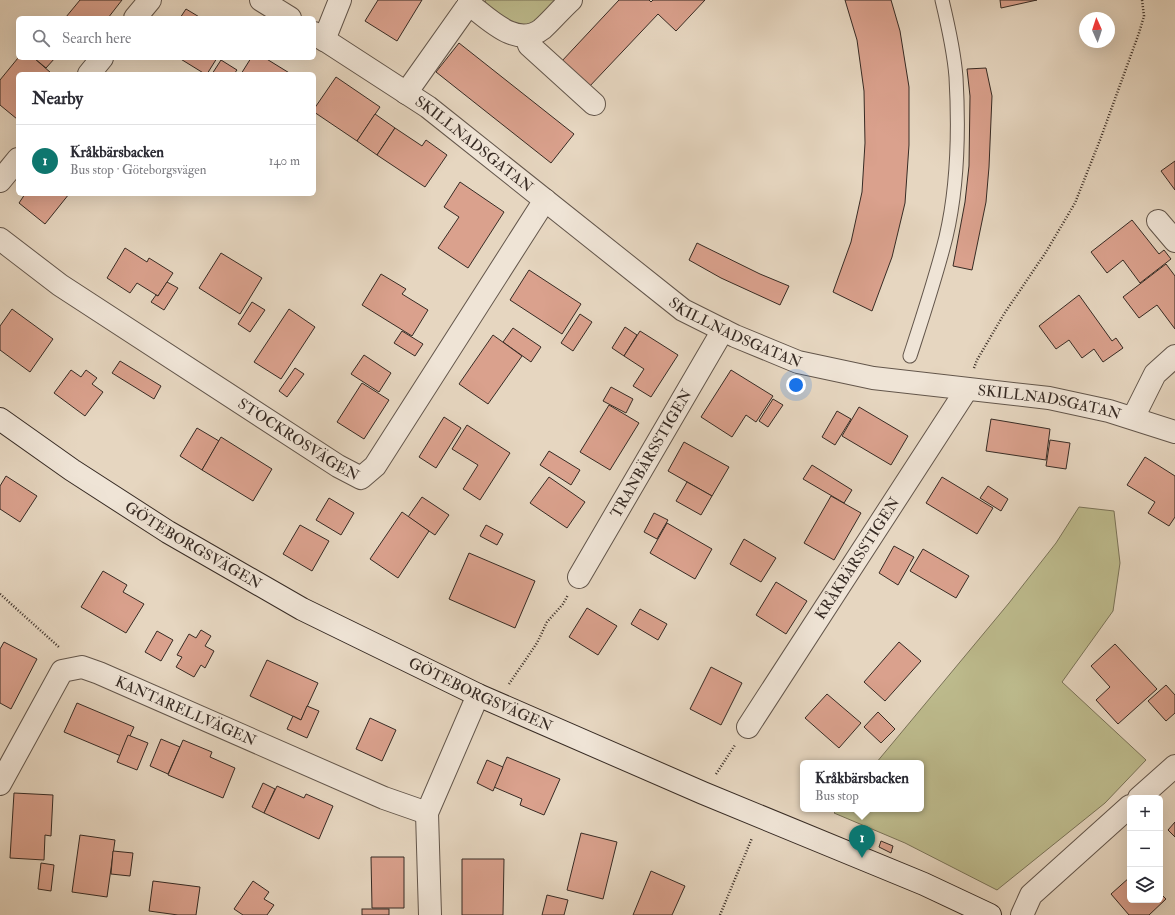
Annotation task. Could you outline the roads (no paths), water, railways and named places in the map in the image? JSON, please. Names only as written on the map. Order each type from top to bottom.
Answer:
[{"type":"street","points":[[137,16],[150,0]]},
{"type":"street","points":[[261,0],[287,16]]},
{"type":"street","name":"SKILLNADSGATAN","points":[[340,0],[319,37],[428,107],[684,310],[723,330],[798,362],[873,378],[1049,398],[1109,410],[1175,432]]},
{"type":"street","points":[[571,0],[541,29],[530,36],[526,36],[529,45],[594,104]]},
{"type":"street","name":"SKILLNADSGATAN","points":[[406,93],[469,2],[507,32],[520,36],[526,36]]},
{"type":"street","points":[[91,72],[100,60]]},
{"type":"street","points":[[0,181],[16,161]]},
{"type":"street","name":"STOCKROSVÄGEN","points":[[0,239],[60,285],[338,466],[361,478],[375,466],[545,200]]},
{"type":"street","points":[[1158,221],[1175,241]]},
{"type":"street","name":"TRANBÄRSSTIGEN","points":[[579,577],[723,330]]},
{"type":"street","name":"SKILLNADSGATAN","points":[[1133,418],[1154,374],[1175,356]]},
{"type":"street","name":"KRÅKBÄRSSTIGEN","points":[[748,727],[967,389]]},
{"type":"street","name":"GÖTEBORGSVÄGEN","points":[[0,419],[72,470],[168,532],[302,609],[488,699],[703,793],[924,884],[990,915]]},
{"type":"street","name":"KANTARELLVÄGEN","points":[[0,784],[62,671],[82,667],[384,798],[427,813]]},
{"type":"street","points":[[430,915],[427,813],[488,699]]},
{"type":"street","points":[[1142,795],[1175,766]]},
{"type":"street","points":[[1022,915],[1030,894],[1127,809]]},
{"type":"lane","points":[[910,356],[946,236],[955,181],[957,125],[956,76],[942,0]]},
{"type":"place","name":"Kråkbärsbacken","points":[[862,858]]}]
